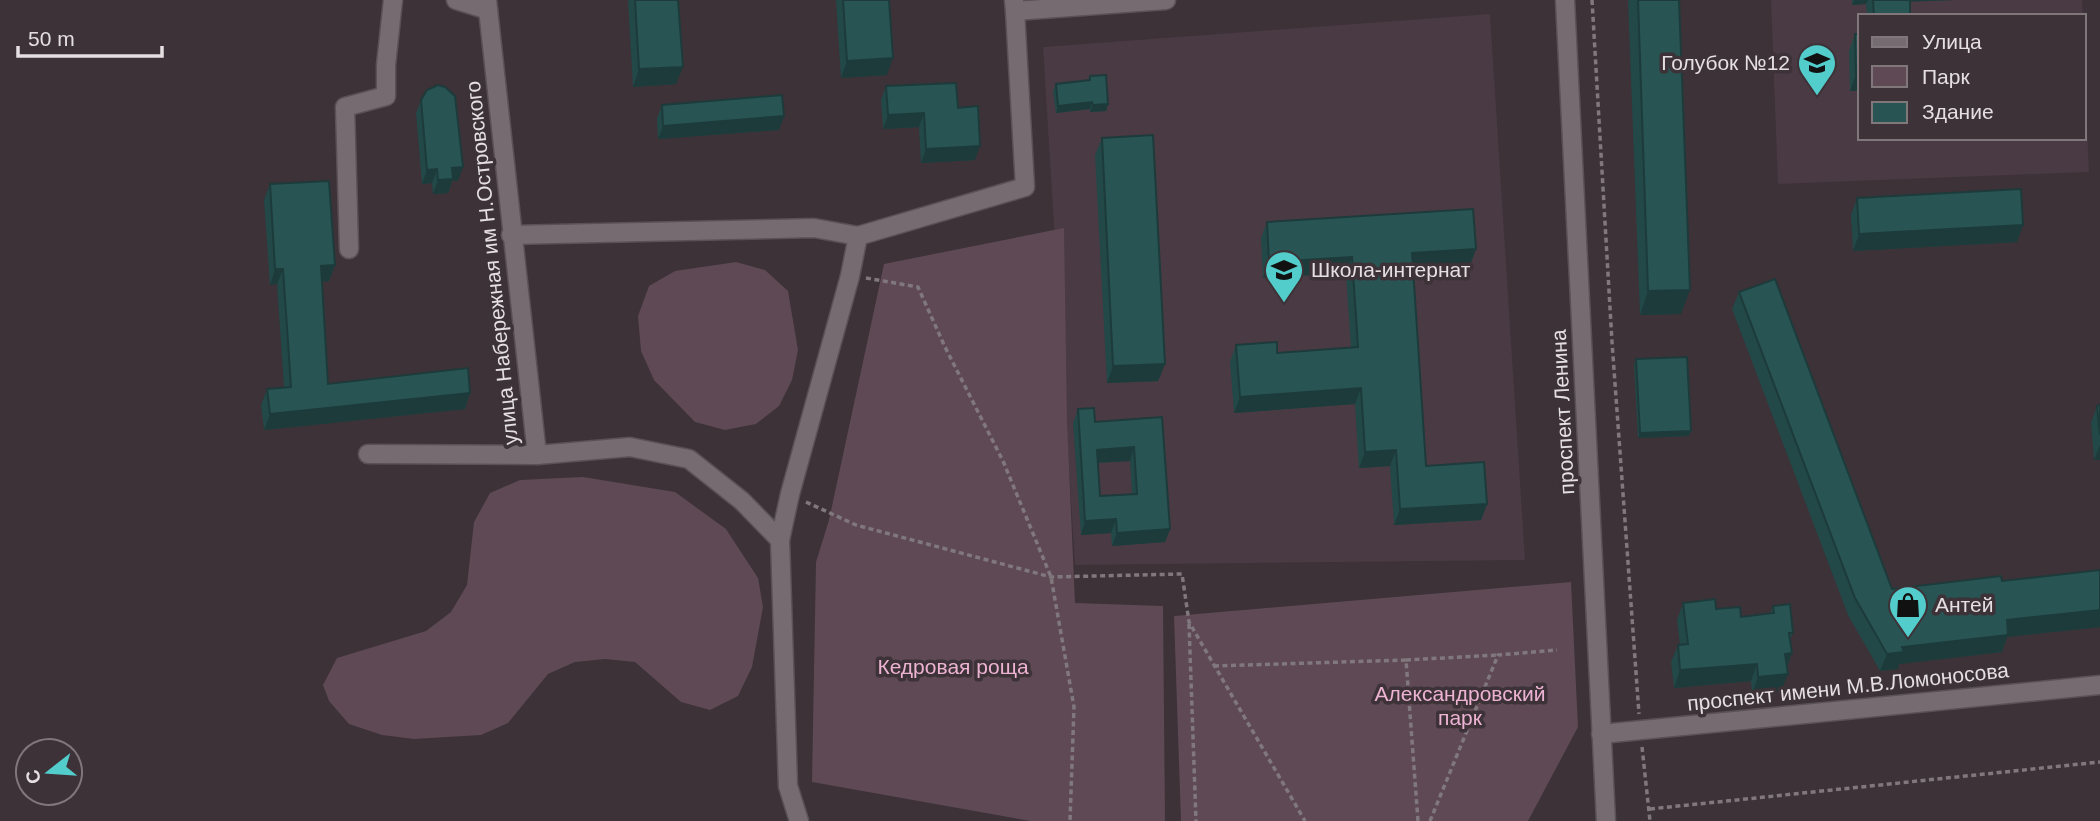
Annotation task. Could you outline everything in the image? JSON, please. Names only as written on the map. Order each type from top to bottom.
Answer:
[{"type":"street","points":[[349,249],[345,107],[386,96],[386,65],[393,0]]},
{"type":"street","points":[[456,0],[487,5]]},
{"type":"street","points":[[511,235],[814,228],[858,236],[1025,187],[1015,6],[1166,0]]},
{"type":"street","name":"проспект Ленина","points":[[1565,0],[1606,821]]},
{"type":"street","name":"улица Набережная им Н.Островского","points":[[487,5],[537,455],[630,447],[689,459],[742,500],[780,540]]},
{"type":"street","points":[[799,821],[788,786],[780,540],[850,276],[858,236]]},
{"type":"street","points":[[368,454],[537,455]]},
{"type":"street","name":"проспект имени М.В.Ломоносова","points":[[1601,734],[2100,685]]},
{"type":"path","points":[[1592,0],[1612,342],[1640,730],[1650,821]]},
{"type":"path","points":[[850,276],[918,287],[1003,461],[1051,577],[1074,707],[1070,821]]},
{"type":"path","points":[[790,495],[856,525],[1051,577],[1182,574],[1189,622],[1196,821]]},
{"type":"path","points":[[1189,622],[1305,821]]},
{"type":"path","points":[[1214,666],[1406,660],[1557,650]]},
{"type":"path","points":[[1430,821],[1498,655]]},
{"type":"path","points":[[1406,660],[1418,821]]},
{"type":"path","points":[[1650,809],[2100,762]]},
{"type":"shaded area","name":"Голубок №12","points":[[1771,0],[2082,0],[2083,14],[1858,14],[1858,140],[2086,140],[2086,102],[2089,172],[1778,184]]},
{"type":"shaded area","name":"Школа-интернат","points":[[1490,14],[1525,560],[1075,565],[1043,47]]},
{"type":"green space","name":"Кедровая роща","points":[[1064,228],[1067,422],[1075,603],[1163,606],[1165,821],[1030,821],[812,782],[816,562],[829,520],[884,264]]},
{"type":"green space","points":[[736,262],[765,270],[788,291],[798,350],[792,380],[779,406],[756,424],[725,430],[695,422],[654,380],[641,351],[638,316],[649,286],[675,271]]},
{"type":"green space","points":[[583,477],[675,492],[726,529],[758,578],[763,607],[752,667],[738,696],[710,710],[681,702],[635,662],[605,659],[575,662],[548,674],[508,723],[481,735],[414,739],[382,735],[349,724],[329,701],[323,685],[337,658],[426,631],[451,612],[467,585],[474,522],[490,493],[520,480]]},
{"type":"green space","name":"Александровский парк","points":[[1571,582],[1578,727],[1528,821],[1181,821],[1174,616]]},
{"type":"building","points":[[635,0],[678,0],[683,67],[639,69]]},
{"type":"building","points":[[843,0],[889,0],[893,58],[847,61]]},
{"type":"building","points":[[1638,0],[1679,0],[1690,290],[1648,291]]},
{"type":"building","points":[[1873,0],[1910,0],[1910,14],[1874,14]]},
{"type":"building","points":[[1855,34],[1858,34],[1858,74]]},
{"type":"building","points":[[1106,75],[1108,104],[1093,105],[1092,102],[1058,106],[1056,84]]},
{"type":"building","points":[[956,83],[958,108],[978,106],[980,146],[926,149],[924,113],[888,115],[886,86]]},
{"type":"building","points":[[438,85],[445,87],[455,96],[463,167],[452,168],[453,179],[438,180],[437,169],[427,170],[421,100],[427,90]]},
{"type":"building","points":[[782,95],[784,116],[663,126],[662,105]]},
{"type":"building","points":[[1153,135],[1165,364],[1113,366],[1102,138]]},
{"type":"building","points":[[329,181],[335,265],[321,266],[328,384],[468,368],[470,393],[270,414],[267,389],[291,387],[283,269],[275,269],[270,184]]},
{"type":"building","points":[[2021,189],[2023,225],[1859,234],[1857,198]]},
{"type":"building","points":[[1473,209],[1476,249],[1412,253],[1426,466],[1484,462],[1487,504],[1400,509],[1396,450],[1365,452],[1361,388],[1240,397],[1236,345],[1277,342],[1277,353],[1358,347],[1352,257],[1269,262],[1267,222]]},
{"type":"building","points":[[1775,279],[1892,589],[2001,576],[2002,581],[2100,570],[2100,610],[2007,620],[2008,635],[1902,647],[1904,652],[1887,654],[1855,598],[1739,292]]},
{"type":"building","points":[[1687,357],[1691,431],[1640,433],[1636,359]]},
{"type":"building","points":[[2100,405],[2100,435],[2097,406]]},
{"type":"building","points":[[1094,408],[1095,422],[1162,417],[1170,529],[1117,533],[1116,519],[1085,521],[1078,409]],"holes":[[[1134,447],[1137,494],[1100,496],[1097,450]]]},
{"type":"building","points":[[1715,599],[1716,609],[1740,607],[1741,617],[1774,613],[1773,606],[1790,604],[1793,633],[1789,633],[1792,653],[1785,654],[1788,674],[1758,677],[1757,664],[1680,670],[1678,645],[1688,644],[1683,603]]},
{"type":"place","name":"Голубок №12","points":[[1817,97]]},
{"type":"place","name":"Школа-интернат","points":[[1284,304]]},
{"type":"place","name":"Антей","points":[[1908,639]]}]
